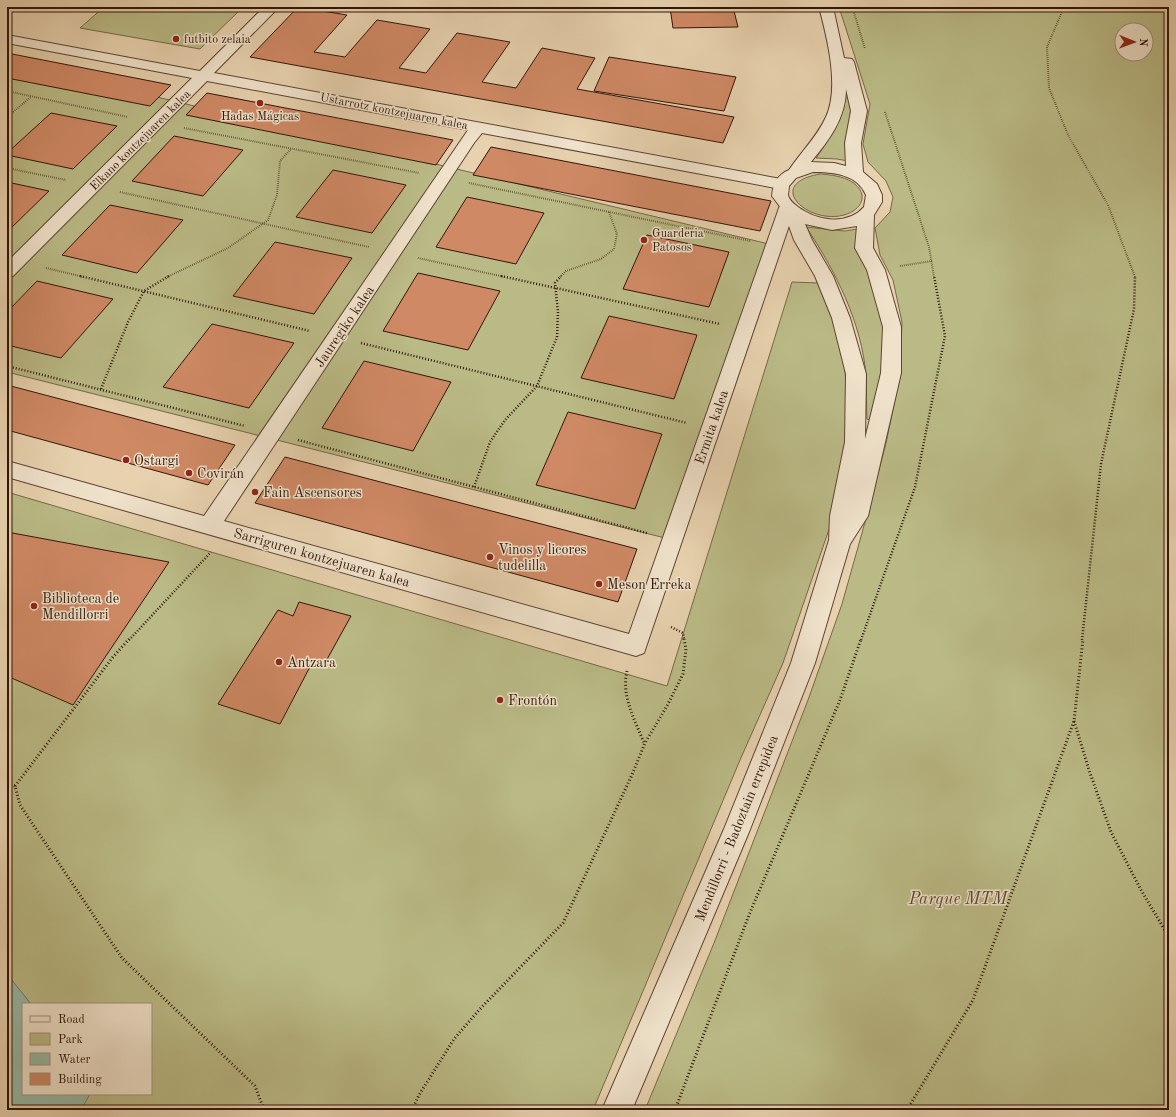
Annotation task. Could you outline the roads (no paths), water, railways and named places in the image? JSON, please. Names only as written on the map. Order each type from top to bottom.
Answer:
[{"type":"street","name":"Elkano kontzejuaren kalea","points":[[12,266],[272,7]]},
{"type":"street","points":[[798,170],[824,133],[837,109],[839,81],[827,13]]},
{"type":"street","points":[[827,13],[843,47],[859,110],[854,142],[855,174]]},
{"type":"street","name":"Ustarrotz kontzejuaren kalea","points":[[7,39],[781,184]]},
{"type":"street","name":"Jauregiko kalea","points":[[210,525],[443,178],[479,127]]},
{"type":"street","points":[[826,166],[855,174],[872,189],[874,198],[873,206],[866,215],[847,223],[818,223],[804,219],[790,210],[781,200],[779,192],[781,184],[787,176],[798,170],[826,166]]},
{"type":"street","name":"Mendillorri - Badoztain errepidea","points":[[617,1110],[736,832],[803,663],[840,540],[841,516],[855,442],[856,374],[841,318],[824,276],[803,240],[790,210]]},
{"type":"street","name":"Ermita kalea","points":[[636,646],[773,245],[790,210]]},
{"type":"street","name":"Mendillorri - Badoztain errepidea","points":[[840,540],[857,516],[891,373],[892,327],[876,270],[864,248],[866,215]]},
{"type":"street","name":"Sarriguren kontzejuaren kalea","points":[[7,469],[636,646]]},
{"type":"water","points":[[7,974],[30,1003],[22,1003],[22,1095],[89,1095],[81,1110],[7,1110]]},
{"type":"place","name":"futbito zelaia","points":[[176,39]]},
{"type":"place","name":"Hadas Mágicas","points":[[260,103]]},
{"type":"place","name":"Guarderia Patosos","points":[[644,240]]},
{"type":"place","name":"Ostargi","points":[[126,460]]},
{"type":"place","name":"Covirán","points":[[189,473]]},
{"type":"place","name":"Fain Ascensores","points":[[255,492]]},
{"type":"place","name":"Vinos y licores tudelilla","points":[[490,557]]},
{"type":"place","name":"Meson Erreka","points":[[599,584]]},
{"type":"place","name":"Biblioteca de Mendillorri","points":[[34,606]]},
{"type":"place","name":"Antzara","points":[[279,662]]},
{"type":"place","name":"Frontón","points":[[500,700]]},
{"type":"park label","name":"Parque MTM","points":[[958,898]]}]
